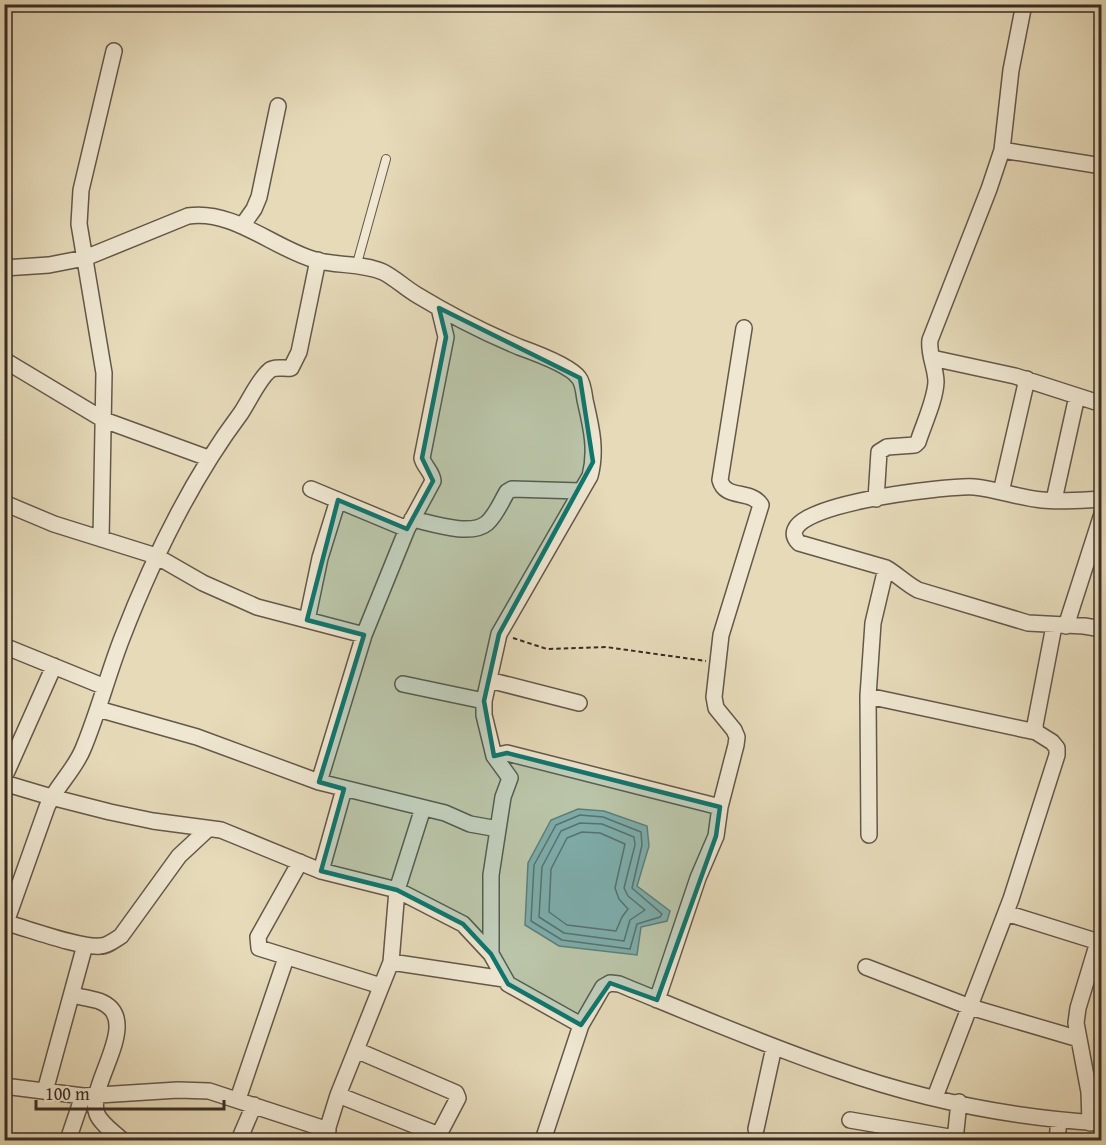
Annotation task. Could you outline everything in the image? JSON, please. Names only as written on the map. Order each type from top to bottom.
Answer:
[{"type":"street","points":[[876,499],[879,452],[887,447],[911,447],[918,442],[936,385],[929,348],[934,328],[1002,150],[1011,70],[1024,4]]},
{"type":"street","points":[[101,539],[104,373],[79,224],[81,190],[114,51]]},
{"type":"street","points":[[242,226],[259,197],[278,105]]},
{"type":"street","points":[[1002,150],[1101,166]]},
{"type":"street","points":[[4,267],[49,266],[85,258],[188,216],[200,214],[212,216],[242,226],[295,253],[318,260],[381,272],[478,330],[541,356],[580,378],[593,440],[593,462],[590,476],[499,634],[484,701],[484,715],[494,756],[510,777],[503,797],[490,875],[491,954]]},
{"type":"street","points":[[208,829],[179,856],[121,936],[100,946],[85,945],[6,925],[51,797],[69,775],[82,751],[122,638],[156,556],[208,458],[269,371],[274,368],[291,368],[295,364],[318,260]]},
{"type":"street","points":[[319,783],[364,635],[410,524],[433,481],[432,474],[423,464],[422,458],[446,337],[439,308]]},
{"type":"street","points":[[657,1000],[698,878],[716,836],[720,807],[736,737],[735,730],[714,702],[721,635],[761,505],[754,498],[725,490],[720,480],[744,328]]},
{"type":"street","points":[[932,358],[1028,379],[1101,404]]},
{"type":"street","points":[[4,360],[104,420],[208,458]]},
{"type":"street","points":[[1001,492],[1028,379]]},
{"type":"street","points":[[1054,500],[1077,396]]},
{"type":"street","points":[[1101,499],[1042,501],[973,486],[910,491],[840,505],[810,515],[796,527],[796,539],[799,543],[885,568],[896,573],[918,590],[1028,622],[1101,629]]},
{"type":"street","points":[[311,489],[410,524],[462,529],[472,529],[488,523],[507,492],[512,489],[581,491]]},
{"type":"street","points":[[308,620],[320,558],[338,500]]},
{"type":"street","points":[[4,503],[54,524],[156,556],[203,583],[257,607],[364,635]]},
{"type":"street","points":[[1036,732],[1035,725],[1060,626],[1096,550],[1101,514]]},
{"type":"street","points":[[869,835],[868,696],[873,623],[885,568]]},
{"type":"street","points":[[4,646],[105,687]]},
{"type":"street","points":[[54,666],[4,781],[51,797],[153,821],[221,830],[321,871],[397,890],[463,924],[491,954],[504,979],[513,988],[581,1025]]},
{"type":"street","points":[[489,680],[579,703]]},
{"type":"street","points":[[403,684],[484,701]]},
{"type":"street","points":[[868,696],[1036,732],[1057,748],[1057,755],[1006,913],[935,1097]]},
{"type":"street","points":[[98,709],[197,737],[319,783],[445,813],[470,824],[498,829]]},
{"type":"street","points":[[494,756],[507,753],[720,807]]},
{"type":"street","points":[[321,871],[344,789]]},
{"type":"street","points":[[4,1086],[89,1096],[189,1090],[209,1091],[254,1105],[326,1135],[338,1095],[391,962],[397,890],[423,808]]},
{"type":"street","points":[[300,862],[258,937],[259,948],[381,986]]},
{"type":"street","points":[[543,1140],[581,1025],[603,987],[610,983],[619,984],[836,1070],[959,1102],[1059,1120],[1096,1123],[1076,1023],[1078,1008],[1100,942],[1006,913]]},
{"type":"street","points":[[45,1091],[85,945]]},
{"type":"street","points":[[238,1100],[286,958]]},
{"type":"street","points":[[391,962],[504,979]]},
{"type":"street","points":[[866,966],[970,1007],[1079,1039]]},
{"type":"street","points":[[68,1140],[116,1043],[117,1028],[110,1009],[100,1001],[72,994]]},
{"type":"street","points":[[756,1129],[774,1047]]},
{"type":"street","points":[[338,1095],[437,1138],[458,1098],[456,1093],[357,1050]]},
{"type":"street","points":[[89,1096],[98,1116],[122,1140]]},
{"type":"street","points":[[849,1120],[955,1139],[959,1102]]},
{"type":"street","points":[[239,1140],[254,1105]]},
{"type":"street","points":[[1057,1140],[1059,1120]]},
{"type":"lane","points":[[356,267],[386,159]]},
{"type":"path","points":[[499,634],[547,649],[606,647],[719,663]]},
{"type":"highlighted area","points":[[439,308],[580,378],[593,462],[499,634],[484,701],[494,756],[507,753],[720,807],[716,836],[657,1000],[610,983],[581,1025],[508,984],[491,954],[463,924],[397,890],[321,871],[344,789],[319,782],[364,635],[307,620],[338,500],[407,529],[433,481],[422,458],[446,337]]},
{"type":"water","points":[[578,809],[604,811],[647,826],[649,846],[637,886],[670,911],[667,921],[641,927],[637,955],[559,946],[525,925],[528,863],[551,820]]}]
